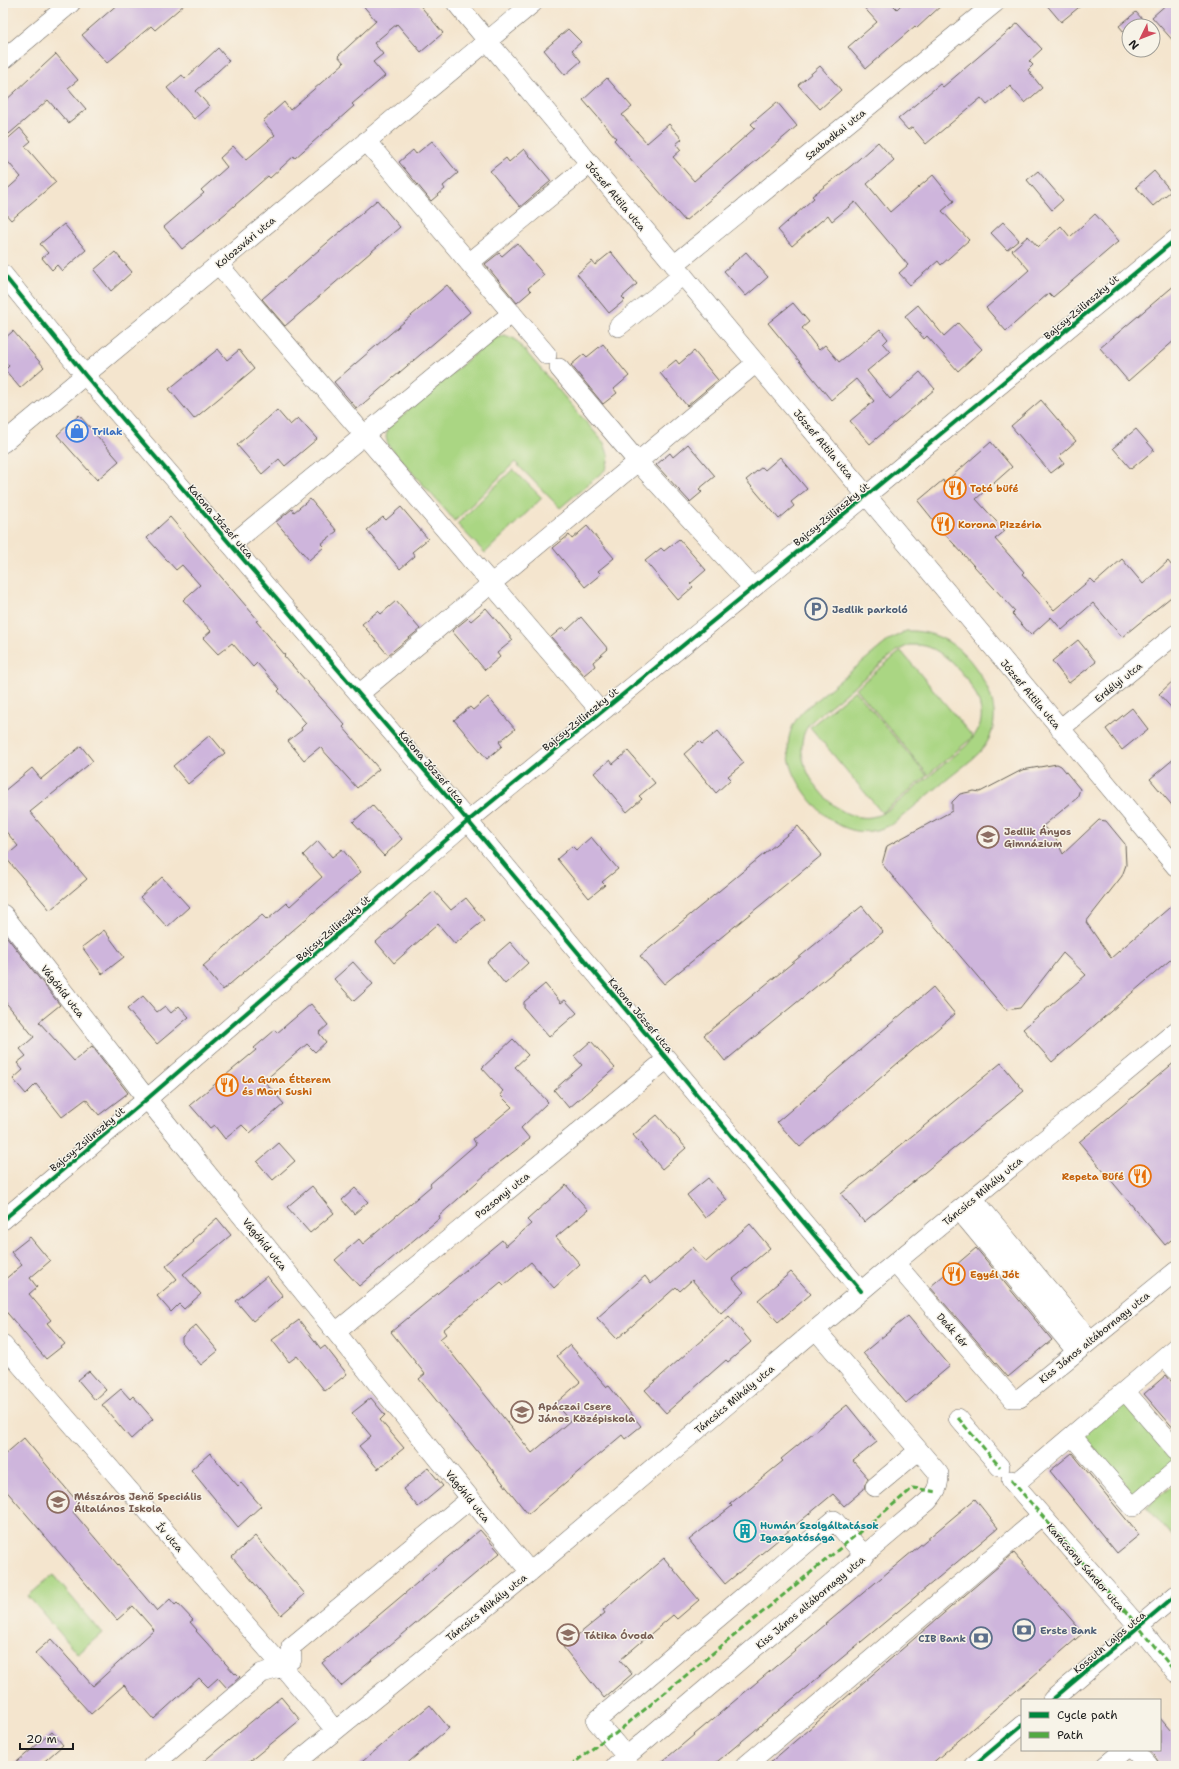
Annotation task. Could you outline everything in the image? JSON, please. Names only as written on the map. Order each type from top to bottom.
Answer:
[{"type":"street","points":[[3,60],[71,3]]},
{"type":"street","name":"József Attila utca","points":[[456,3],[1176,867]]},
{"type":"street","name":"Kolozsvári utca","points":[[3,443],[533,3]]},
{"type":"street","name":"Szabadkai utca","points":[[618,327],[678,270],[995,3]]},
{"type":"street","points":[[366,141],[637,461],[753,588]]},
{"type":"street","points":[[469,262],[590,164]]},
{"type":"street","name":"Bajcsy-Zsilinszky út","points":[[3,1220],[147,1099],[468,821],[867,495],[1176,239]]},
{"type":"street","points":[[218,264],[364,435],[409,478],[491,584],[601,712]]},
{"type":"street","name":"Katona József utca","points":[[3,274],[85,374],[468,821],[861,1291]]},
{"type":"street","points":[[232,545],[512,313]]},
{"type":"street","points":[[359,694],[756,363]]},
{"type":"street","name":"Erdélyi utca","points":[[1060,729],[1176,634]]},
{"type":"street","name":"Vágóhíd utca","points":[[3,914],[147,1099],[530,1572]]},
{"type":"street","name":"Táncsics Mihály utca","points":[[292,1766],[530,1572],[861,1291],[1176,1031]]},
{"type":"street","name":"Pozsonyi utca","points":[[336,1332],[667,1059]]},
{"type":"street","points":[[966,1204],[1083,1345]]},
{"type":"street","name":"Deák tér","points":[[895,1264],[1011,1398]]},
{"type":"street","name":"Kiss János altábornagy utca","points":[[1011,1398],[1020,1398],[1083,1345],[1176,1271]]},
{"type":"street","name":"Kiss János altábornagy utca","points":[[620,1761],[865,1556],[937,1492],[939,1474],[816,1330]]},
{"type":"street","name":"Ív utca","points":[[3,1345],[283,1667],[335,1730]]},
{"type":"street","points":[[1008,1477],[1072,1436],[1124,1391],[1172,1358]]},
{"type":"street","points":[[1124,1391],[1176,1450]]},
{"type":"street","name":"Karácsony Sándor utca","points":[[958,1418],[1041,1516],[1139,1627],[1176,1673]]},
{"type":"street","points":[[1072,1436],[1133,1507],[1176,1470]]},
{"type":"street","points":[[875,1487],[918,1451]]},
{"type":"street","points":[[152,1766],[262,1673],[283,1667],[292,1659],[292,1648],[470,1499]]},
{"type":"street","points":[[745,1766],[1041,1516]]},
{"type":"street","points":[[620,1761],[596,1721],[822,1530],[834,1520],[865,1556]]},
{"type":"street","name":"Kossuth Lajos utca","points":[[1053,1699],[1176,1595]]},
{"type":"street","points":[[973,1766],[1021,1726]]},
{"type":"street","points":[[1106,1766],[1123,1751]]},
{"type":"street","points":[[1135,1751],[1148,1766]]},
{"type":"green space","points":[[504,335],[515,339],[604,443],[609,457],[606,469],[560,508],[515,462],[455,521],[388,445],[386,437],[388,428],[491,340]]},
{"type":"green space","points":[[513,469],[542,498],[485,553],[457,524]]},
{"type":"green space","points":[[906,631],[916,631],[934,635],[951,643],[959,649],[979,673],[990,695],[993,706],[993,730],[988,741],[977,755],[893,824],[873,831],[862,832],[846,828],[831,820],[806,794],[793,771],[789,758],[788,746],[790,734],[795,722],[804,710],[889,640]],"holes":[[[909,645],[925,646],[935,650],[955,665],[972,687],[977,698],[981,710],[979,728],[966,746],[891,808],[876,816],[868,817],[859,817],[846,813],[833,804],[821,792],[811,778],[804,763],[802,748],[804,733],[813,720],[897,651]]]},
{"type":"green space","points":[[901,651],[973,737],[928,775],[856,688]]},
{"type":"green space","points":[[855,690],[927,776],[882,813],[810,727]]},
{"type":"green space","points":[[1122,1401],[1175,1463],[1136,1497],[1083,1435]]},
{"type":"green space","points":[[1176,1482],[1176,1536],[1174,1539],[1147,1507]]},
{"type":"green space","points":[[53,1575],[102,1633],[78,1654],[28,1596]]},
{"type":"building","points":[[119,3],[186,3],[155,30],[151,26],[107,63],[82,35]]},
{"type":"building","points":[[361,3],[418,3],[443,33],[421,52],[397,24],[374,43],[383,54],[373,62],[385,76],[352,104],[354,106],[295,158],[294,156],[270,178],[268,176],[182,249],[164,227],[204,193],[201,190],[227,167],[220,158],[233,146],[246,160],[275,135],[263,121],[284,102],[290,110],[344,63],[338,56],[376,21]]},
{"type":"building","points":[[860,3],[891,3],[897,9],[903,3],[944,3],[917,28],[915,26],[866,68],[848,47],[877,22]]},
{"type":"building","points":[[1045,3],[1084,3],[1061,22]]},
{"type":"building","points":[[1168,3],[1176,3],[1176,44],[1161,27],[1161,18],[1152,17]]},
{"type":"building","points":[[1136,12],[1141,18],[1129,18]]},
{"type":"building","points":[[1018,23],[1042,49],[1029,61],[1033,65],[1028,70],[1042,88],[1025,103],[1010,86],[987,105],[981,98],[926,144],[912,127],[908,130],[898,119],[940,84],[943,87]]},
{"type":"building","points":[[568,29],[581,42],[572,50],[581,61],[565,75],[544,50]]},
{"type":"building","points":[[218,48],[229,61],[196,91],[209,106],[194,119],[167,88],[182,75],[185,79]]},
{"type":"building","points":[[56,54],[78,80],[68,88],[86,109],[68,123],[48,100],[9,134],[3,127],[3,103]]},
{"type":"building","points":[[820,66],[841,90],[820,109],[798,85]]},
{"type":"building","points":[[607,78],[632,107],[622,115],[647,143],[669,124],[682,139],[676,144],[681,150],[673,157],[694,181],[755,128],[751,124],[777,102],[797,126],[685,221],[614,140],[616,138],[583,100]]},
{"type":"building","points":[[20,128],[31,141],[25,146],[56,182],[11,220],[3,211],[3,193],[21,177],[3,156],[3,143]]},
{"type":"building","points":[[432,141],[458,173],[443,186],[445,189],[431,201],[399,162],[413,150],[416,154]]},
{"type":"building","points":[[878,142],[894,160],[867,184],[890,212],[933,175],[954,201],[942,211],[969,240],[941,265],[938,261],[910,285],[899,273],[908,265],[855,202],[832,221],[828,215],[792,246],[778,230],[814,198],[812,196],[851,166]]},
{"type":"building","points":[[524,149],[551,181],[520,207],[490,171],[506,158],[509,162]]},
{"type":"building","points":[[1038,171],[1063,200],[1052,210],[1027,180]]},
{"type":"building","points":[[1154,171],[1171,191],[1153,206],[1136,187]]},
{"type":"building","points":[[377,200],[400,227],[285,326],[262,299]]},
{"type":"building","points":[[1095,214],[1119,241],[1053,297],[1049,293],[1006,331],[986,308],[1029,270],[1012,250],[1028,236],[1038,247],[1061,226],[1070,237]]},
{"type":"building","points":[[1003,222],[1019,240],[1007,250],[991,233]]},
{"type":"building","points":[[64,224],[86,250],[62,271],[57,265],[52,270],[42,258],[48,253],[40,244]]},
{"type":"building","points":[[517,243],[544,275],[528,288],[531,291],[517,303],[485,264],[499,253],[502,256]]},
{"type":"building","points":[[115,252],[132,272],[111,291],[94,270]]},
{"type":"building","points":[[611,252],[637,284],[622,297],[625,300],[609,313],[577,274],[592,261],[595,265]]},
{"type":"building","points":[[746,252],[768,277],[746,296],[724,271]]},
{"type":"building","points":[[1176,284],[1176,339],[1128,381],[1100,348]]},
{"type":"building","points":[[447,285],[470,312],[357,409],[334,382]]},
{"type":"building","points":[[793,303],[809,322],[802,328],[819,350],[825,345],[839,362],[880,329],[888,339],[883,344],[890,352],[867,371],[890,399],[920,372],[935,389],[870,444],[850,421],[874,401],[856,379],[831,400],[768,323]]},
{"type":"building","points":[[918,305],[944,336],[958,323],[982,349],[958,371],[927,336],[924,339],[905,316]]},
{"type":"building","points":[[13,331],[44,367],[20,388],[5,370],[9,366],[3,359],[3,340]]},
{"type":"building","points":[[603,344],[629,376],[614,389],[617,393],[603,404],[571,365],[584,354],[587,357]]},
{"type":"building","points":[[218,349],[227,360],[239,350],[254,369],[194,419],[169,389]]},
{"type":"building","points":[[694,351],[718,380],[687,406],[660,373],[676,360],[679,364]]},
{"type":"building","points":[[1041,400],[1076,441],[1059,456],[1064,463],[1051,473],[1011,426]]},
{"type":"building","points":[[277,410],[290,425],[298,418],[317,439],[285,466],[279,459],[262,474],[237,445]]},
{"type":"building","points":[[79,415],[119,461],[97,480],[57,435]]},
{"type":"building","points":[[1136,429],[1154,450],[1131,469],[1113,448]]},
{"type":"building","points":[[991,442],[1012,467],[976,499],[1005,531],[995,539],[1024,572],[1022,574],[1054,610],[1091,579],[1095,583],[1122,559],[1143,584],[1168,561],[1176,571],[1176,593],[1122,637],[1093,603],[1062,630],[1051,617],[1031,635],[1012,614],[1015,611],[943,532],[918,501],[943,480],[944,483]]},
{"type":"building","points":[[688,444],[715,476],[699,489],[702,492],[690,502],[656,465],[670,453],[673,457]]},
{"type":"building","points":[[780,457],[807,489],[791,502],[794,506],[779,519],[746,480],[762,467],[765,470]]},
{"type":"building","points":[[310,499],[337,531],[321,544],[324,547],[309,560],[276,522],[292,509],[294,512]]},
{"type":"building","points":[[401,507],[428,539],[412,552],[415,556],[400,569],[367,530],[383,517],[386,520]]},
{"type":"building","points":[[170,517],[258,620],[256,621],[285,655],[284,656],[345,725],[343,727],[379,769],[357,788],[320,747],[304,760],[288,741],[302,730],[301,728],[306,723],[278,691],[280,689],[257,663],[253,667],[232,643],[218,654],[203,638],[211,631],[183,600],[200,585],[182,565],[176,570],[147,538]]},
{"type":"building","points":[[587,526],[614,558],[598,571],[601,574],[585,587],[553,548],[569,535],[572,539]]},
{"type":"building","points":[[679,539],[706,570],[690,584],[693,587],[678,600],[645,561],[661,548],[664,551]]},
{"type":"building","points":[[396,601],[420,629],[388,655],[362,624],[378,611],[381,614]]},
{"type":"building","points":[[486,608],[513,640],[497,653],[500,657],[485,670],[452,631],[468,618],[471,621]]},
{"type":"building","points":[[581,617],[608,649],[593,662],[595,666],[584,675],[551,637],[563,627],[566,631]]},
{"type":"building","points":[[1078,640],[1096,662],[1069,683],[1052,661]]},
{"type":"building","points":[[1176,678],[1176,713],[1159,694]]},
{"type":"building","points":[[488,697],[515,729],[499,742],[502,746],[487,759],[454,720],[470,707],[473,710]]},
{"type":"building","points":[[1132,708],[1148,729],[1122,750],[1106,729]]},
{"type":"building","points":[[718,731],[744,763],[728,776],[731,779],[716,793],[684,754],[699,741],[702,744]]},
{"type":"building","points":[[210,735],[225,753],[188,784],[173,766]]},
{"type":"building","points":[[81,746],[93,761],[30,812],[87,879],[50,910],[5,857],[18,846],[3,828],[3,792],[32,768],[41,779]]},
{"type":"building","points":[[628,751],[655,783],[639,796],[642,799],[627,812],[594,773],[610,760],[613,764]]},
{"type":"building","points":[[1176,757],[1176,810],[1150,779]]},
{"type":"building","points":[[1057,764],[1061,766],[1080,789],[1077,798],[1043,826],[1056,839],[1063,854],[1099,820],[1106,821],[1125,844],[1126,865],[1122,876],[1086,922],[1111,958],[1176,902],[1176,955],[1052,1062],[1023,1029],[1086,975],[1063,953],[1020,1008],[1006,1010],[882,864],[887,846],[952,811],[952,802],[960,794],[974,791],[980,792],[1022,770]]},
{"type":"building","points":[[372,805],[402,839],[384,856],[353,822]]},
{"type":"building","points":[[798,826],[822,855],[664,984],[640,956]]},
{"type":"building","points":[[591,837],[618,869],[602,882],[605,885],[589,898],[557,859],[572,846],[576,850]]},
{"type":"building","points":[[318,841],[332,857],[342,849],[361,872],[223,990],[203,966],[262,915],[267,920],[287,903],[290,906],[322,877],[303,855]]},
{"type":"building","points":[[162,877],[189,907],[167,927],[140,897]]},
{"type":"building","points":[[434,891],[451,910],[466,898],[484,920],[455,944],[438,924],[394,963],[376,942]]},
{"type":"building","points":[[862,906],[883,932],[725,1061],[704,1035]]},
{"type":"building","points":[[104,930],[124,957],[102,974],[82,947]]},
{"type":"building","points":[[3,932],[60,1005],[39,1022],[74,1061],[92,1046],[128,1093],[99,1115],[86,1099],[62,1117],[36,1084],[26,1094],[13,1079],[23,1070],[17,1063],[26,1056],[20,1049],[34,1037],[3,999]]},
{"type":"building","points":[[510,942],[528,963],[505,984],[487,962]]},
{"type":"building","points":[[353,962],[373,984],[354,1001],[334,979]]},
{"type":"building","points":[[545,984],[561,1003],[565,1000],[577,1013],[549,1037],[524,1008],[524,1002]]},
{"type":"building","points":[[933,987],[955,1014],[800,1147],[777,1122]]},
{"type":"building","points":[[143,996],[157,1012],[165,1006],[171,1013],[179,1006],[189,1017],[157,1044],[127,1009]]},
{"type":"building","points":[[311,1004],[328,1025],[319,1033],[326,1042],[315,1052],[307,1044],[264,1081],[284,1104],[250,1133],[242,1125],[225,1139],[214,1125],[210,1128],[190,1105],[256,1050],[254,1048],[275,1030],[277,1033]]},
{"type":"building","points":[[513,1039],[528,1055],[515,1067],[548,1102],[521,1128],[530,1139],[495,1166],[439,1216],[440,1218],[359,1286],[335,1260],[359,1239],[363,1244],[431,1186],[430,1184],[476,1144],[473,1139],[512,1107],[500,1095],[503,1091],[482,1068]]},
{"type":"building","points":[[591,1041],[615,1068],[569,1108],[554,1090],[582,1065],[574,1056]]},
{"type":"building","points":[[1176,1061],[1176,1236],[1165,1245],[1079,1142]]},
{"type":"building","points":[[1001,1063],[1024,1091],[864,1222],[841,1194]]},
{"type":"building","points":[[657,1115],[686,1148],[662,1169],[633,1135]]},
{"type":"building","points":[[279,1143],[295,1161],[273,1180],[257,1162]]},
{"type":"building","points":[[708,1178],[727,1200],[705,1218],[687,1195]]},
{"type":"building","points":[[566,1185],[588,1210],[556,1237],[580,1264],[554,1288],[531,1262],[504,1285],[501,1282],[443,1330],[446,1334],[440,1339],[532,1453],[570,1421],[555,1404],[580,1382],[557,1356],[570,1345],[607,1387],[609,1386],[641,1426],[625,1439],[622,1435],[528,1514],[419,1379],[425,1374],[391,1332],[502,1240],[506,1246],[531,1224],[527,1220]]},
{"type":"building","points":[[312,1186],[334,1213],[310,1233],[287,1207]]},
{"type":"building","points":[[355,1188],[368,1202],[354,1214],[342,1200]]},
{"type":"building","points":[[217,1218],[231,1235],[183,1274],[201,1294],[184,1309],[179,1304],[171,1312],[157,1296],[177,1279],[166,1266],[194,1242],[192,1240]]},
{"type":"building","points":[[750,1224],[770,1248],[733,1279],[744,1292],[721,1313],[692,1280],[680,1291],[676,1287],[617,1339],[597,1318],[645,1276],[651,1284],[693,1247],[706,1262]]},
{"type":"building","points":[[30,1237],[50,1261],[30,1278],[37,1287],[29,1294],[51,1320],[47,1323],[65,1344],[46,1359],[3,1308],[3,1281],[22,1265],[11,1252]]},
{"type":"building","points":[[976,1248],[1052,1340],[1008,1377],[930,1287]]},
{"type":"building","points":[[791,1272],[811,1294],[778,1322],[758,1300]]},
{"type":"building","points":[[267,1276],[283,1296],[253,1321],[236,1301]]},
{"type":"building","points":[[729,1316],[751,1342],[728,1362],[726,1360],[666,1413],[645,1390]]},
{"type":"building","points":[[908,1316],[950,1366],[906,1403],[863,1353]]},
{"type":"building","points":[[299,1320],[321,1349],[325,1346],[347,1374],[325,1391],[297,1356],[289,1362],[272,1340]]},
{"type":"building","points":[[196,1325],[218,1351],[201,1365],[182,1342],[182,1337]]},
{"type":"building","points":[[89,1371],[106,1390],[95,1400],[78,1380]]},
{"type":"building","points":[[1166,1375],[1176,1387],[1176,1431],[1144,1394]]},
{"type":"building","points":[[121,1389],[130,1399],[133,1396],[153,1419],[131,1439],[102,1405]]},
{"type":"building","points":[[371,1398],[385,1415],[380,1420],[404,1448],[378,1469],[359,1446],[371,1436],[352,1413]]},
{"type":"building","points":[[847,1405],[877,1442],[853,1461],[868,1478],[864,1489],[844,1506],[833,1494],[725,1584],[689,1540],[732,1506],[730,1504],[783,1461],[781,1459]]},
{"type":"building","points":[[24,1438],[80,1505],[73,1512],[157,1611],[170,1599],[175,1605],[177,1603],[193,1620],[190,1622],[197,1630],[196,1631],[235,1674],[236,1673],[240,1677],[227,1688],[218,1678],[208,1687],[199,1678],[154,1719],[124,1685],[91,1714],[35,1653],[51,1639],[93,1686],[154,1630],[133,1606],[117,1620],[3,1487],[3,1456]]},
{"type":"building","points":[[210,1453],[238,1486],[241,1483],[261,1506],[238,1527],[191,1470]]},
{"type":"building","points":[[1072,1453],[1139,1535],[1117,1553],[1050,1471]]},
{"type":"building","points":[[428,1468],[443,1486],[418,1507],[403,1489]]},
{"type":"building","points":[[975,1499],[998,1528],[712,1766],[657,1766]]},
{"type":"building","points":[[480,1530],[500,1553],[341,1686],[322,1663]]},
{"type":"building","points":[[255,1536],[305,1594],[281,1615],[232,1557]]},
{"type":"building","points":[[1014,1553],[1083,1633],[929,1766],[766,1766]]},
{"type":"building","points":[[664,1558],[699,1600],[677,1619],[673,1615],[620,1660],[632,1674],[604,1698],[563,1647],[605,1613],[603,1610]]},
{"type":"building","points":[[281,1697],[300,1720],[244,1766],[198,1766]]},
{"type":"building","points":[[430,1705],[449,1728],[404,1766],[357,1766]]},
{"type":"building","points":[[1161,1719],[1176,1737],[1176,1766],[1162,1766],[1150,1751],[1161,1751]]},
{"type":"building","points":[[52,1732],[63,1745],[39,1766],[12,1766]]},
{"type":"marked path","points":[[958,1418],[1000,1467]]},
{"type":"marked path","points":[[1011,1480],[1139,1627],[1176,1673]]},
{"type":"marked path","points":[[570,1766],[609,1736],[615,1734],[913,1488],[937,1492]]},
{"type":"cycle path","points":[[3,1220],[147,1099],[468,821],[867,495],[1176,239]]},
{"type":"cycle path","points":[[3,274],[85,375],[468,821],[861,1291]]},
{"type":"cycle path","points":[[1053,1699],[1176,1595]]},
{"type":"cycle path","points":[[973,1766],[1021,1726]]},
{"type":"place","name":"Trilak","points":[[77,431]]},
{"type":"place","name":"Totó büfé","points":[[955,488]]},
{"type":"place","name":"Korona Pizzéria","points":[[943,524]]},
{"type":"place","name":"Jedlik parkoló","points":[[816,609]]},
{"type":"place","name":"Jedlik Ányos Gimnázium","points":[[988,837]]},
{"type":"place","name":"La Guna Étterem és Mori Sushi","points":[[227,1085]]},
{"type":"place","name":"Repeta Büfé","points":[[1140,1176]]},
{"type":"place","name":"Egyél Jót","points":[[954,1274]]},
{"type":"place","name":"Apáczai Csere János Középiskola","points":[[522,1412]]},
{"type":"place","name":"Mészáros Jenő Speciális Általános Iskola","points":[[58,1502]]},
{"type":"place","name":"Humán Szolgáltatások Igazgatósága","points":[[745,1531]]},
{"type":"place","name":"Erste Bank","points":[[1024,1630]]},
{"type":"place","name":"Tátika Óvoda","points":[[568,1635]]},
{"type":"place","name":"CIB Bank","points":[[981,1638]]}]
